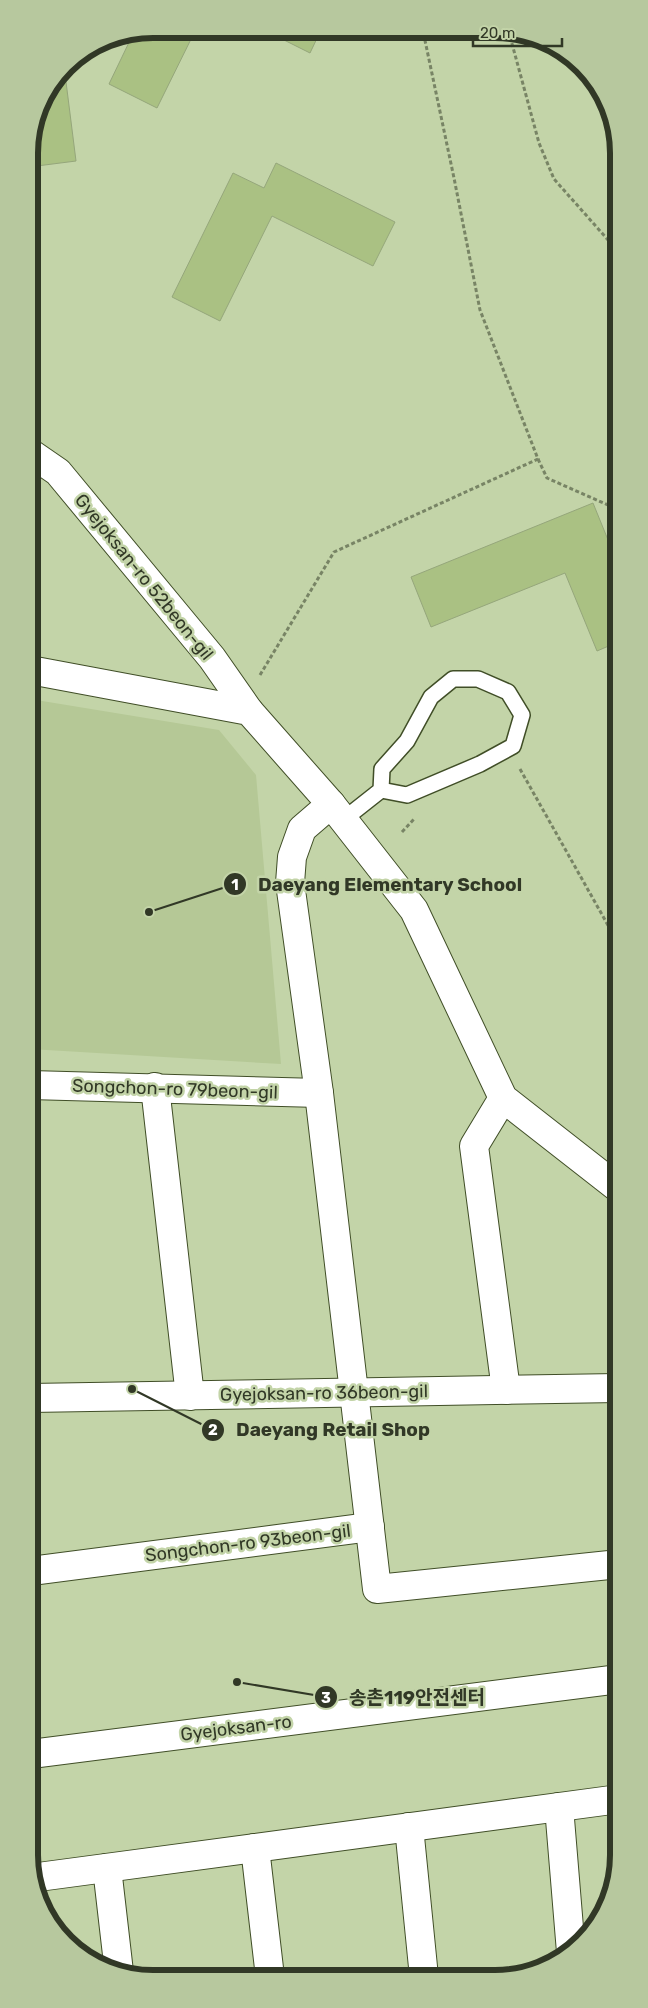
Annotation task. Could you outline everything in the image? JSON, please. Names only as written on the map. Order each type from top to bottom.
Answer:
[{"type":"street","name":"Gyejoksan-ro 52beon-gil","points":[[38,458],[58,472],[212,658],[249,711],[337,812],[414,910],[503,1098],[610,1182]]},
{"type":"street","points":[[38,671],[249,711]]},
{"type":"street","points":[[337,812],[302,829],[292,857],[290,883],[319,1093],[370,1527]]},
{"type":"street","name":"Songchon-ro 79beon-gil","points":[[38,1085],[319,1093]]},
{"type":"street","points":[[155,1087],[190,1396]]},
{"type":"street","points":[[503,1098],[474,1146],[506,1390]]},
{"type":"street","name":"Gyejoksan-ro 36beon-gil","points":[[38,1398],[610,1388]]},
{"type":"street","name":"Songchon-ro 93beon-gil","points":[[38,1571],[370,1527],[377,1589],[610,1565]]},
{"type":"street","name":"Gyejoksan-ro","points":[[38,1753],[610,1679]]},
{"type":"street","points":[[40,1877],[610,1800]]},
{"type":"street","points":[[559,1807],[570,1943]]},
{"type":"street","points":[[409,1827],[423,1970]]},
{"type":"street","points":[[255,1848],[269,1970]]},
{"type":"street","points":[[107,1868],[118,1965]]},
{"type":"lane","points":[[337,812],[381,790],[407,795],[480,764],[513,746],[522,714],[508,692],[478,679],[453,680],[431,696],[407,741],[382,769],[381,790]]},
{"type":"path","points":[[424,38],[480,310],[538,459],[547,478],[610,505]]},
{"type":"path","points":[[511,39],[540,144],[554,179],[610,242]]},
{"type":"path","points":[[260,675],[334,552],[538,459]]},
{"type":"path","points":[[512,772],[521,768],[610,929]]},
{"type":"path","points":[[402,832],[417,816]]},
{"type":"shaded area","points":[[38,700],[219,730],[256,775],[281,1064],[38,1049]]},
{"type":"building","points":[[192,38],[157,108],[109,84],[130,40]]},
{"type":"building","points":[[280,38],[317,38],[310,53]]},
{"type":"building","points":[[65,78],[76,161],[38,166],[41,122],[53,95]]},
{"type":"building","points":[[276,163],[395,222],[373,266],[272,216],[220,321],[172,297],[233,173],[264,188]]},
{"type":"building","points":[[593,503],[610,545],[610,645],[597,651],[565,573],[431,627],[411,577]]},
{"type":"place","name":"Daeyang Elementary School","points":[[149,912]]},
{"type":"place","name":"Daeyang Retail Shop","points":[[132,1389]]},
{"type":"place","name":"송촌119안전센터","points":[[237,1682]]}]
